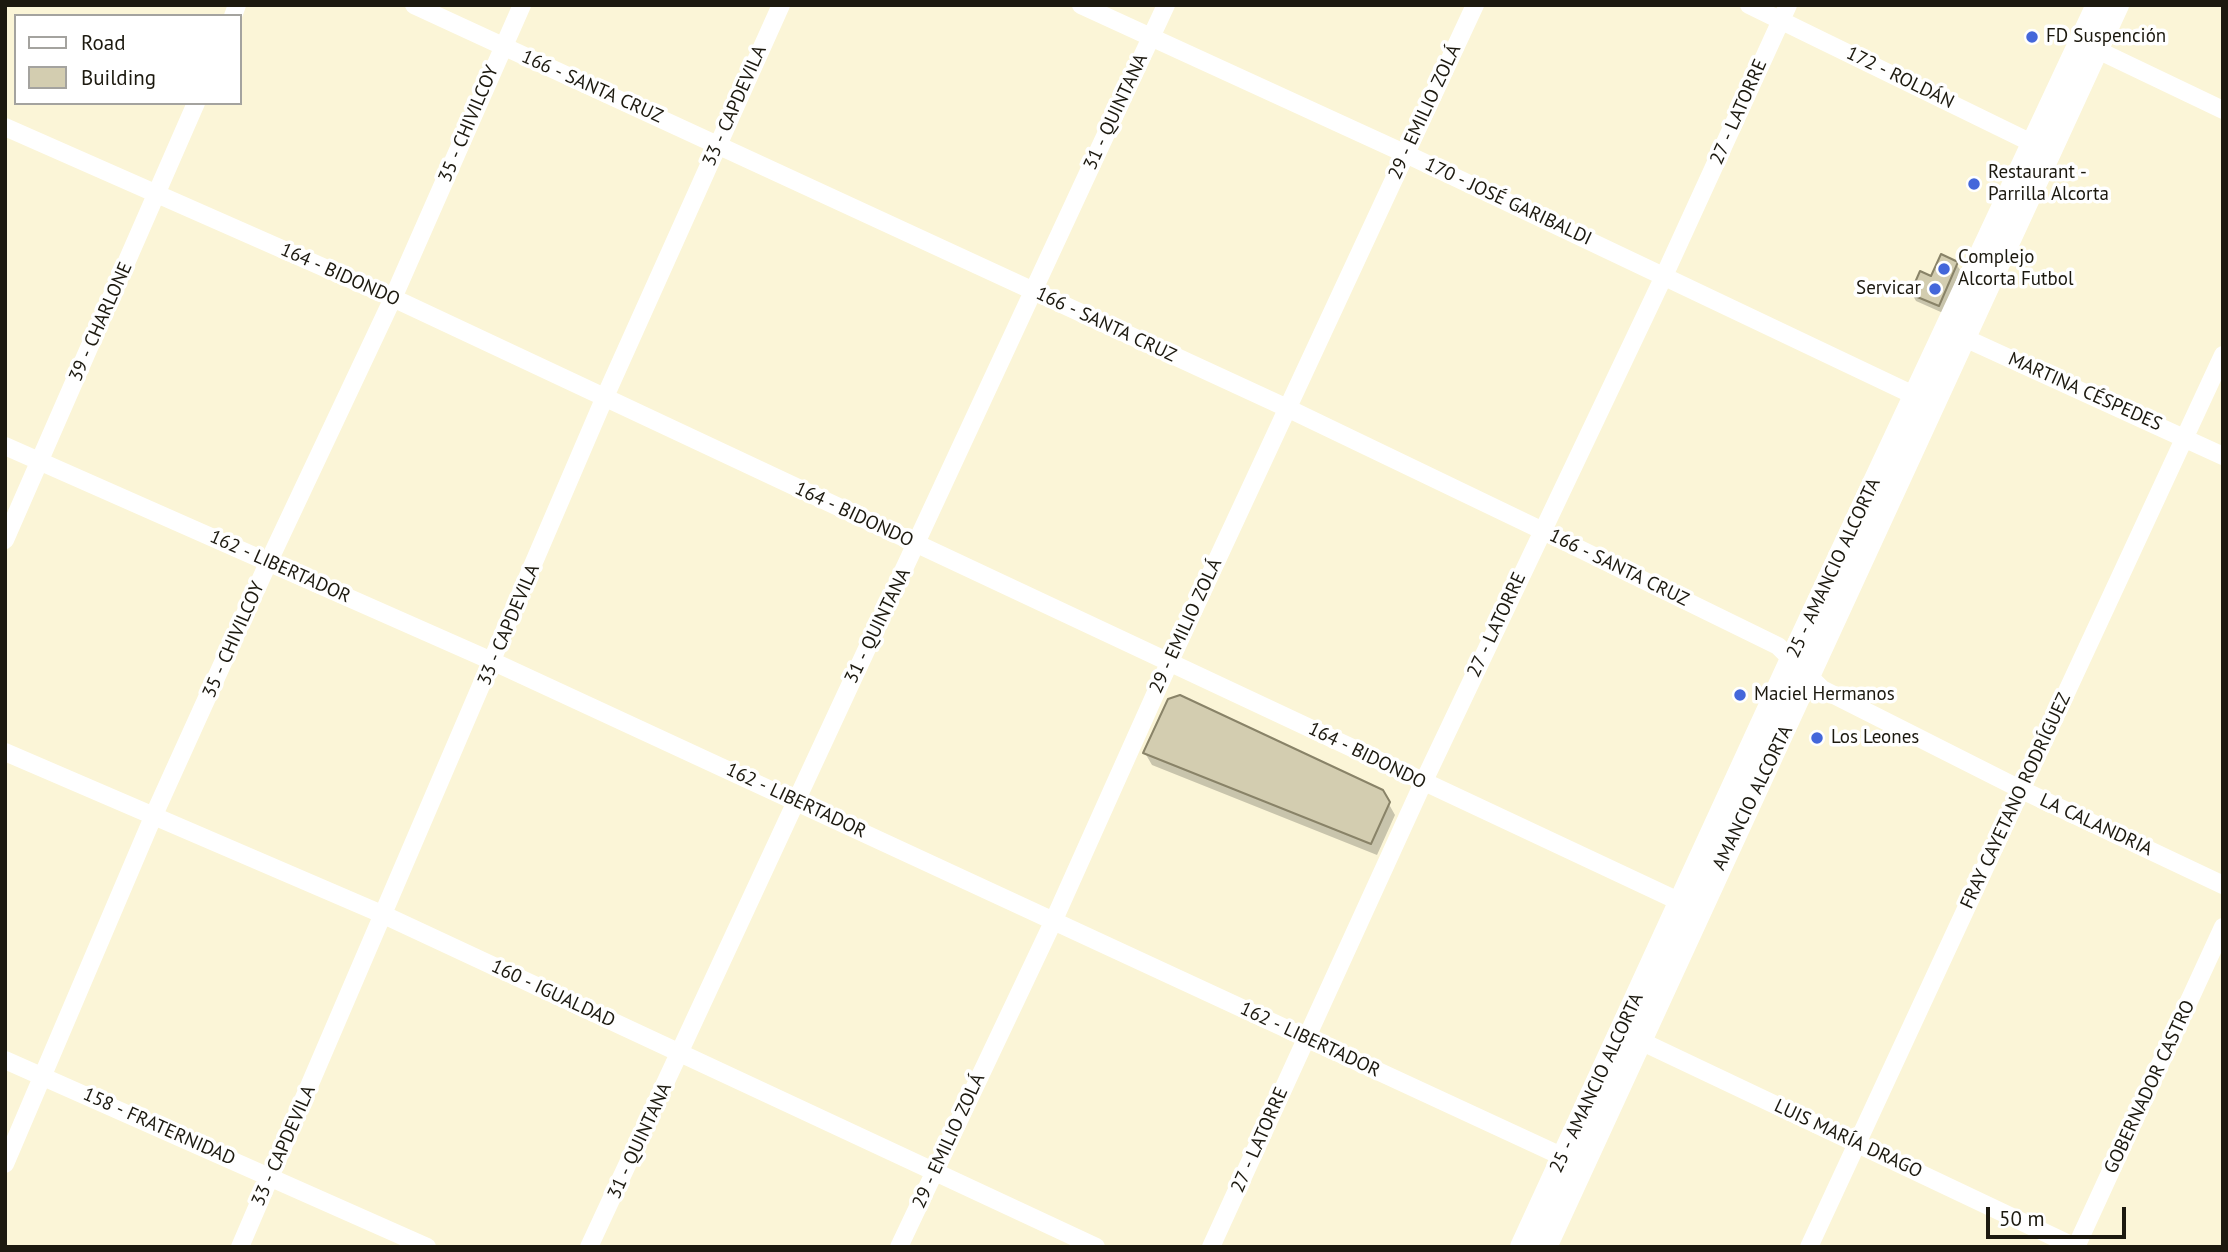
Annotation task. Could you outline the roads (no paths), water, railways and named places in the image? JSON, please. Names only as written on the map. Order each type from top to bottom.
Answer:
[{"type":"main road","points":[[2042,148],[2088,46],[2098,5]]},
{"type":"main road","points":[[2088,46],[2118,5]]},
{"type":"main road","name":"25 - AMANCIO ALCORTA","points":[[1522,1247],[1572,1161],[1689,906],[1793,657],[1924,400],[2042,148]]},
{"type":"main road","name":"AMANCIO ALCORTA","points":[[1689,906],[1810,677],[1924,400]]},
{"type":"main road","points":[[1545,1247],[1572,1161]]},
{"type":"street","name":"166 - SANTA CRUZ","points":[[414,5],[1287,408],[1778,646],[1793,657]]},
{"type":"street","name":"35 - CHIVILCOY","points":[[5,1164],[153,817],[269,561],[393,298],[522,5]]},
{"type":"street","name":"33 - CAPDEVILA","points":[[240,1247],[494,662],[604,399],[781,5]]},
{"type":"street","name":"170 - JOSÉ GARIBALDI","points":[[1081,5],[1406,154],[1924,400]]},
{"type":"street","name":"31 - QUINTANA","points":[[589,1247],[681,1054],[794,801],[917,545],[1166,5]]},
{"type":"street","name":"29 - EMILIO ZOLÁ","points":[[899,1247],[1053,922],[1170,660],[1475,5]]},
{"type":"street","name":"172 - ROLDÁN","points":[[1749,5],[1784,13],[2042,148]]},
{"type":"street","name":"27 - LATORRE","points":[[1211,1247],[1423,783],[1664,276],[1784,13]]},
{"type":"street","points":[[2088,46],[2223,110]]},
{"type":"street","name":"39 - CHARLONE","points":[[5,540],[195,105]]},
{"type":"street","name":"164 - BIDONDO","points":[[5,127],[158,192],[393,298],[917,545],[1170,660],[1423,783],[1689,906]]},
{"type":"street","name":"MARTINA CÉSPEDES","points":[[1956,334],[2223,456]]},
{"type":"street","name":"FRAY CAYETANO RODRÍGUEZ","points":[[1809,1247],[2223,355]]},
{"type":"street","name":"162 - LIBERTADOR","points":[[5,446],[494,662],[1572,1161]]},
{"type":"street","name":"LA CALANDRIA","points":[[1793,657],[1822,690],[2022,790],[2223,885]]},
{"type":"street","name":"160 - IGUALDAD","points":[[5,752],[384,915],[1096,1247]]},
{"type":"street","name":"GOBERNADOR CASTRO","points":[[2076,1247],[2223,927]]},
{"type":"street","name":"LUIS MARÍA DRAGO","points":[[1629,1036],[2076,1247]]},
{"type":"street","name":"158 - FRATERNIDAD","points":[[5,1060],[426,1247]]},
{"type":"place","name":"FD Suspención","points":[[2032,37]]},
{"type":"place","name":"Restaurant - Parrilla Alcorta","points":[[1974,184]]},
{"type":"place","name":"Complejo Alcorta Futbol","points":[[1944,269]]},
{"type":"place","name":"Servicar","points":[[1935,289]]},
{"type":"place","name":"Maciel Hermanos","points":[[1740,695]]},
{"type":"place","name":"Los Leones","points":[[1817,738]]}]
